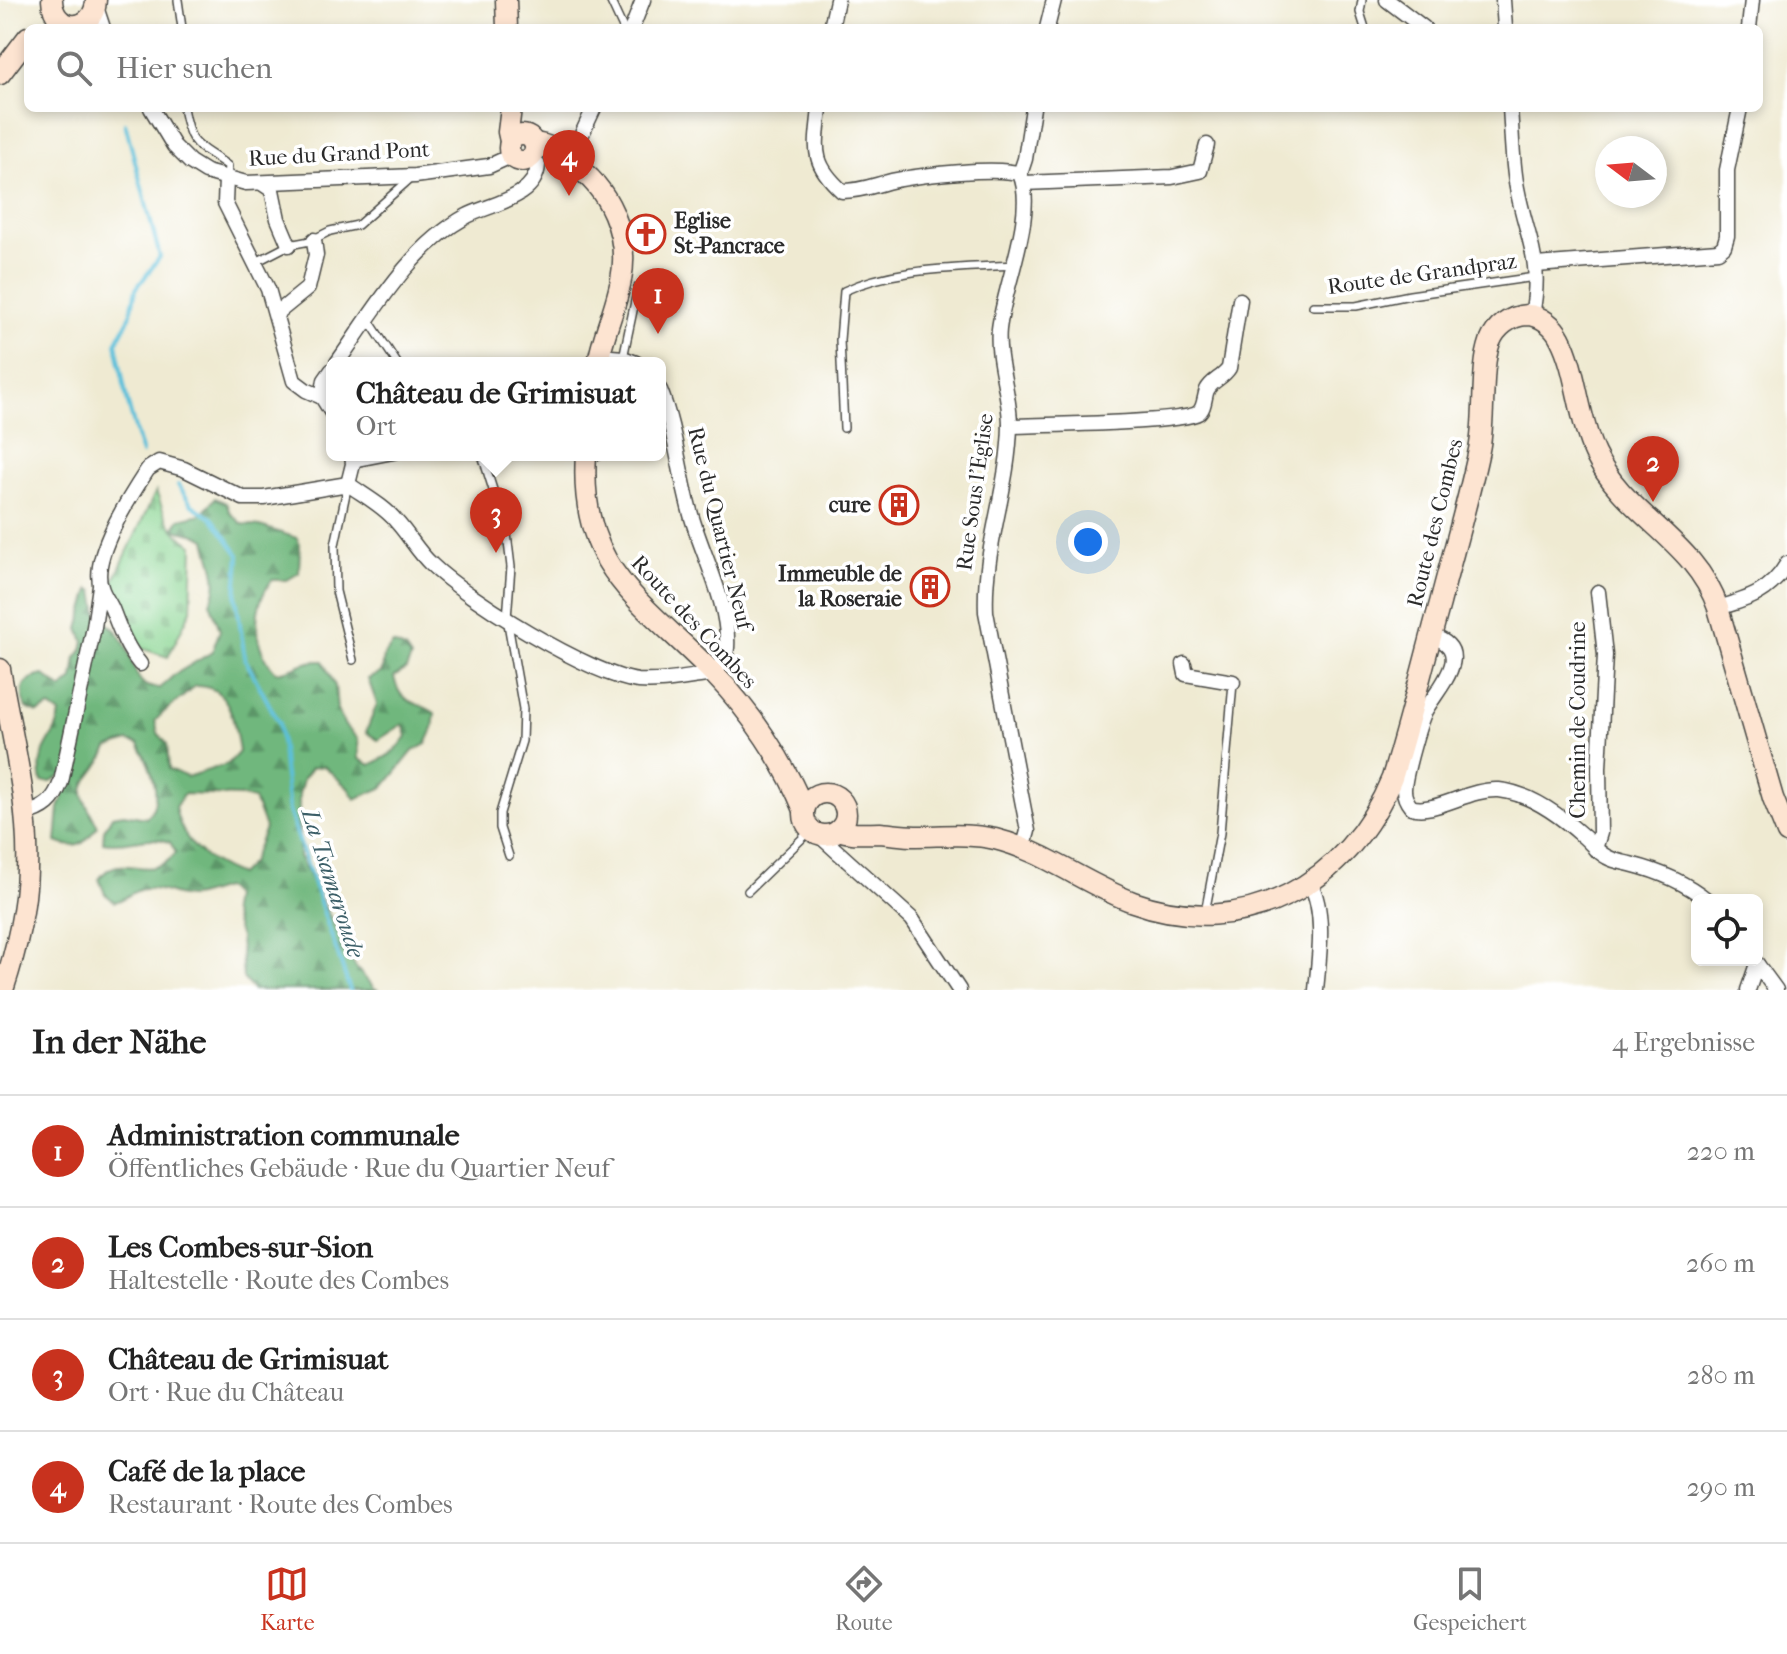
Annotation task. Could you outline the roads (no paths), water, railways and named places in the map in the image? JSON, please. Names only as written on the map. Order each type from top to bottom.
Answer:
[{"type":"street","points":[[506,0],[507,24]]},
{"type":"street","points":[[634,24],[643,0]]},
{"type":"street","points":[[832,24],[837,0]]},
{"type":"street","points":[[1048,24],[1054,0]]},
{"type":"street","points":[[1387,0],[1419,24]]},
{"type":"street","points":[[1503,0],[1505,24]]},
{"type":"street","points":[[1749,24],[1752,0]]},
{"type":"street","points":[[51,2],[58,19],[71,24]]},
{"type":"street","points":[[37,24],[51,2]]},
{"type":"street","points":[[80,24],[90,18],[97,3]]},
{"type":"street","points":[[97,3],[102,24]]},
{"type":"street","points":[[3,70],[24,42]]},
{"type":"street","points":[[3,70],[24,52]]},
{"type":"street","name":"Rue du Grand Pont","points":[[153,112],[174,146],[190,162],[226,179],[263,184],[415,176],[489,166],[525,150]]},
{"type":"street","points":[[341,357],[408,265],[436,236],[468,216],[521,192],[533,180],[513,112]]},
{"type":"street","points":[[569,162],[592,112]]},
{"type":"street","points":[[820,112],[817,162],[842,191],[862,191],[895,180],[1001,170],[1022,178],[1172,177],[1200,171],[1207,145]]},
{"type":"street","name":"Rue Sous l'Eglise","points":[[1023,849],[1028,831],[986,612],[985,588],[989,546],[1006,467],[1010,426],[999,339],[1023,218],[1022,178],[1032,112]]},
{"type":"street","points":[[1510,112],[1516,183],[1537,271],[1532,315],[1545,321],[1561,340],[1590,442],[1604,470],[1619,489],[1686,554],[1707,581],[1787,833]]},
{"type":"street","points":[[1537,271],[1718,251],[1724,246],[1727,236],[1727,170],[1739,112]]},
{"type":"street","points":[[525,150],[558,150],[569,162],[588,174],[605,196],[621,235],[623,264],[612,357]]},
{"type":"street","points":[[226,179],[225,203],[256,262],[276,314],[294,381],[322,397],[326,403]]},
{"type":"street","points":[[263,184],[272,190],[278,219],[289,245]]},
{"type":"street","points":[[276,314],[308,288],[316,255],[314,240]]},
{"type":"street","points":[[1010,426],[1166,419],[1196,414],[1203,407],[1208,388],[1229,368],[1240,300]]},
{"type":"street","name":"Route des Combes","points":[[593,461],[585,485],[588,512],[600,550],[612,571],[635,599],[734,696],[782,766],[804,810],[804,821],[827,832],[975,836],[1023,849],[1133,902],[1173,912],[1205,915],[1268,905],[1310,883],[1351,847],[1383,800],[1399,754],[1479,452],[1490,344],[1499,327],[1506,322],[1515,317],[1532,315]]},
{"type":"street","points":[[322,397],[326,379]]},
{"type":"street","name":"Rue du Quartier Neuf","points":[[666,408],[689,510],[723,619],[727,650],[722,663],[713,673]]},
{"type":"street","points":[[348,484],[352,461]]},
{"type":"street","points":[[24,814],[49,803],[61,782],[94,627],[105,547],[140,481],[148,469],[159,462],[184,469],[243,498],[264,498],[348,484],[396,520],[412,543],[447,579],[507,618],[606,673],[636,681],[713,673]]},
{"type":"street","points":[[1718,608],[1764,592],[1787,564]]},
{"type":"street","points":[[100,586],[129,650],[140,664]]},
{"type":"street","name":"Chemin de Coudrine","points":[[1595,849],[1600,833],[1599,768],[1605,655],[1598,592]]},
{"type":"street","points":[[1431,636],[1443,641],[1449,648],[1452,667],[1423,714],[1405,782],[1406,800],[1411,807],[1425,810],[1468,793],[1510,792],[1535,802],[1611,860],[1690,885],[1700,894]]},
{"type":"street","points":[[1184,664],[1186,674],[1233,682]]},
{"type":"street","points":[[0,669],[28,854],[25,903],[3,990]]},
{"type":"street","name":"Route des Combes","points":[[782,766],[825,793],[835,795],[862,822],[889,834]]},
{"type":"street","points":[[804,810],[811,797],[825,793]]},
{"type":"street","points":[[827,832],[846,818],[843,804]]},
{"type":"street","points":[[827,832],[840,855],[912,919],[959,990]]},
{"type":"street","points":[[827,832],[840,855]]},
{"type":"street","points":[[1310,883],[1316,900],[1319,928],[1316,990]]},
{"type":"street","points":[[1748,990],[1755,966]]},
{"type":"street","points":[[1759,966],[1776,990]]},
{"type":"lane","points":[[178,0],[181,24]]},
{"type":"lane","points":[[610,0],[621,24]]},
{"type":"lane","points":[[1362,0],[1360,12],[1364,24]]},
{"type":"lane","points":[[184,112],[191,139],[200,149],[228,166],[226,179]]},
{"type":"lane","points":[[256,262],[289,245],[358,225],[397,188],[415,176]]},
{"type":"lane","points":[[844,428],[840,340],[844,291],[867,280],[928,271],[1013,265]]},
{"type":"lane","name":"Route de Grandpraz","points":[[1313,306],[1356,306],[1537,271]]},
{"type":"lane","points":[[613,357],[638,287],[671,293]]},
{"type":"lane","points":[[368,319],[393,357]]},
{"type":"lane","points":[[484,461],[507,534],[511,567],[507,618],[518,671],[524,728],[500,813],[500,828],[509,856]]},
{"type":"lane","points":[[348,484],[335,545],[336,591],[353,660]]},
{"type":"lane","points":[[1205,915],[1220,833],[1233,682]]},
{"type":"lane","points":[[748,891],[827,832]]},
{"type":"waterway","name":"La Tsamaroude","points":[[125,123],[160,257],[136,289],[130,317],[116,343],[142,454]]},
{"type":"waterway","name":"La Tsamaroude","points":[[178,485],[192,505],[213,519],[239,555],[236,597],[245,659],[279,723],[289,811],[350,990]]},
{"type":"place","name":"Café de la place","points":[[569,196]]},
{"type":"place","name":"Eglise St-Pancrace","points":[[646,234]]},
{"type":"place","name":"Administration communale","points":[[658,334]]},
{"type":"place","name":"Les Combes-sur-Sion","points":[[1653,502]]},
{"type":"place","name":"cure","points":[[899,505]]},
{"type":"place","name":"Château de Grimisuat","points":[[496,553]]},
{"type":"place","name":"Immeuble de la Roseraie","points":[[930,587]]}]
